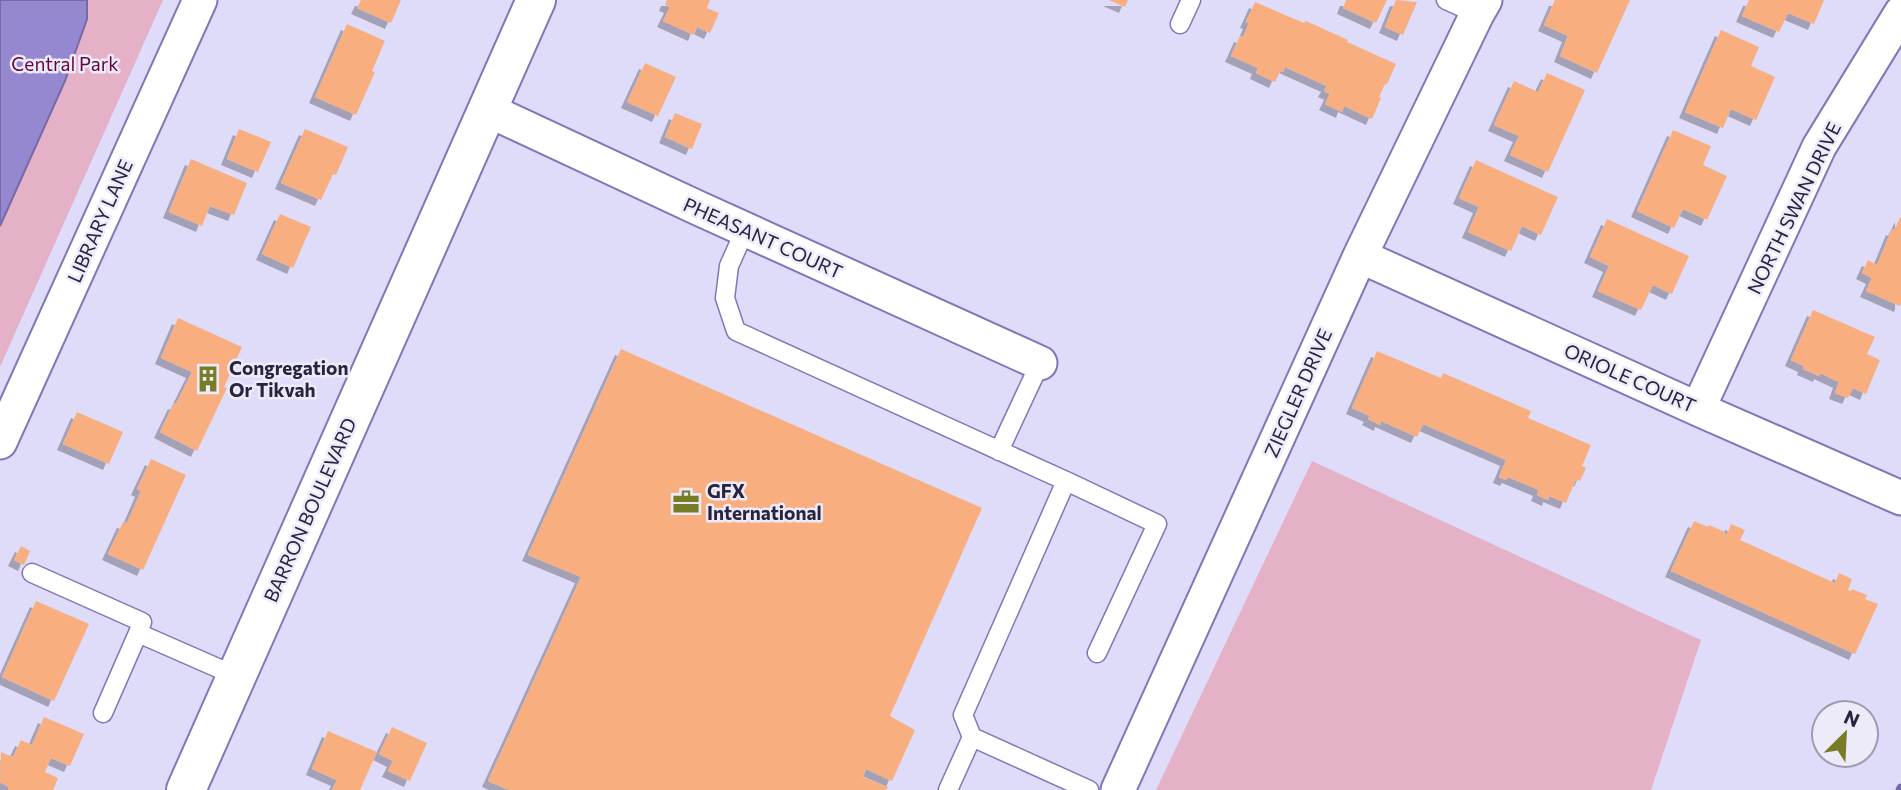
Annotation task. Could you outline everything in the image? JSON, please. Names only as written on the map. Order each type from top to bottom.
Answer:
[{"type":"main road","name":"BARRON BOULEVARD","points":[[186,790],[536,0]]},
{"type":"street","name":"LIBRARY LANE","points":[[0,442],[200,0]]},
{"type":"street","name":"ZIEGLER DRIVE","points":[[1118,790],[1360,256],[1481,7]]},
{"type":"street","name":"NORTH SWAN DRIVE","points":[[1698,409],[1819,147],[1901,13]]},
{"type":"street","name":"PHEASANT COURT","points":[[488,110],[1040,363]]},
{"type":"street","name":"ORIOLE COURT","points":[[1360,256],[1901,498]]},
{"type":"lane","points":[[1180,24],[1191,0]]},
{"type":"lane","points":[[1446,0],[1481,7]]},
{"type":"lane","points":[[745,230],[729,266],[725,298],[736,331],[1157,524],[1097,653]]},
{"type":"lane","points":[[999,451],[1040,363]]},
{"type":"lane","points":[[1066,481],[963,715],[972,737],[1089,790]]},
{"type":"lane","points":[[32,573],[142,622],[103,713]]},
{"type":"lane","points":[[138,633],[236,676]]},
{"type":"lane","points":[[948,790],[972,737]]},
{"type":"green space","name":"Central Park","points":[[0,0],[163,0],[0,367]]},
{"type":"green space","points":[[1312,461],[1701,640],[1651,790],[1156,790]]},
{"type":"shaded area","points":[[0,0],[87,0],[87,19],[65,81],[0,226]]},
{"type":"building","points":[[361,0],[401,0],[391,23],[357,8]]},
{"type":"building","points":[[667,0],[710,0],[707,8],[719,13],[710,33],[697,27],[694,35],[663,21],[670,7],[665,5]]},
{"type":"building","points":[[1109,0],[1128,0],[1125,7]]},
{"type":"building","points":[[1346,0],[1387,0],[1376,23],[1343,8]]},
{"type":"building","points":[[1396,0],[1417,2],[1403,35],[1385,27]]},
{"type":"building","points":[[1555,0],[1630,0],[1597,73],[1560,56],[1568,36],[1544,25]]},
{"type":"building","points":[[1749,0],[1824,0],[1814,24],[1788,13],[1779,32],[1742,16]]},
{"type":"building","points":[[1255,2],[1304,23],[1306,21],[1396,64],[1379,97],[1381,98],[1372,119],[1344,106],[1342,112],[1325,104],[1330,94],[1324,91],[1327,86],[1285,67],[1275,82],[1256,73],[1258,68],[1231,56],[1240,36],[1243,37]]},
{"type":"building","points":[[347,24],[385,41],[356,115],[315,97]]},
{"type":"building","points":[[1721,30],[1759,47],[1751,66],[1775,77],[1756,120],[1731,109],[1723,128],[1685,112]]},
{"type":"building","points":[[645,63],[676,77],[658,116],[627,102]]},
{"type":"building","points":[[1547,73],[1585,90],[1548,172],[1510,155],[1519,136],[1494,125],[1514,81],[1538,92]]},
{"type":"building","points":[[675,113],[702,124],[692,149],[665,137]]},
{"type":"building","points":[[239,129],[271,142],[258,172],[227,159]]},
{"type":"building","points":[[305,129],[348,147],[321,200],[281,183]]},
{"type":"building","points":[[1673,130],[1711,146],[1703,165],[1727,176],[1707,220],[1683,209],[1674,228],[1637,211]]},
{"type":"building","points":[[191,159],[247,183],[234,215],[210,206],[202,226],[169,212]]},
{"type":"building","points":[[1476,160],[1558,197],[1541,235],[1522,226],[1511,251],[1468,232],[1479,207],[1459,198]]},
{"type":"building","points":[[280,214],[311,227],[293,268],[262,254]]},
{"type":"building","points":[[1901,216],[1900,306],[1866,291],[1872,278],[1862,273],[1868,260],[1877,265],[1892,229],[1894,230]]},
{"type":"building","points":[[1607,219],[1689,256],[1672,294],[1653,285],[1641,310],[1598,291],[1609,266],[1590,257]]},
{"type":"building","points":[[1813,310],[1875,337],[1867,354],[1880,360],[1866,394],[1853,388],[1848,398],[1835,393],[1839,382],[1803,369],[1804,366],[1791,360]]},
{"type":"building","name":"Congregation Or Tikvah","points":[[178,318],[242,347],[224,387],[227,388],[197,451],[160,432],[192,372],[161,358]]},
{"type":"building","points":[[621,349],[982,508],[890,716],[915,730],[892,781],[866,769],[863,777],[888,787],[886,790],[509,790],[488,781],[581,577],[528,555]]},
{"type":"building","points":[[1377,351],[1441,378],[1443,373],[1531,411],[1528,418],[1591,445],[1582,466],[1586,468],[1580,481],[1576,479],[1566,503],[1549,496],[1548,500],[1537,495],[1539,490],[1508,477],[1506,480],[1499,477],[1506,460],[1423,424],[1417,437],[1381,421],[1380,425],[1368,419],[1370,416],[1352,408]]},
{"type":"building","points":[[77,412],[123,432],[109,464],[63,444]]},
{"type":"building","points":[[151,459],[186,475],[143,570],[108,554],[123,522],[127,523],[141,491],[137,489]]},
{"type":"building","points":[[1694,521],[1708,527],[1709,525],[1727,535],[1731,524],[1745,530],[1740,540],[1835,583],[1839,573],[1852,579],[1848,590],[1867,595],[1865,599],[1878,604],[1855,654],[1671,571]]},
{"type":"building","points":[[21,546],[30,551],[24,565],[14,560]]},
{"type":"building","points":[[36,601],[89,624],[54,701],[2,677]]},
{"type":"building","points":[[44,717],[84,734],[70,766],[51,758],[45,772],[58,778],[53,790],[8,790],[9,787],[0,782],[1,752],[13,757],[21,740],[32,745]]},
{"type":"building","points":[[392,727],[427,743],[410,781],[388,771],[393,761],[379,754]]},
{"type":"building","points":[[328,731],[377,752],[360,790],[332,790],[337,780],[312,769]]},
{"type":"place","name":"Congregation Or Tikvah","points":[[208,379]]},
{"type":"place","name":"GFX International","points":[[686,502]]}]
